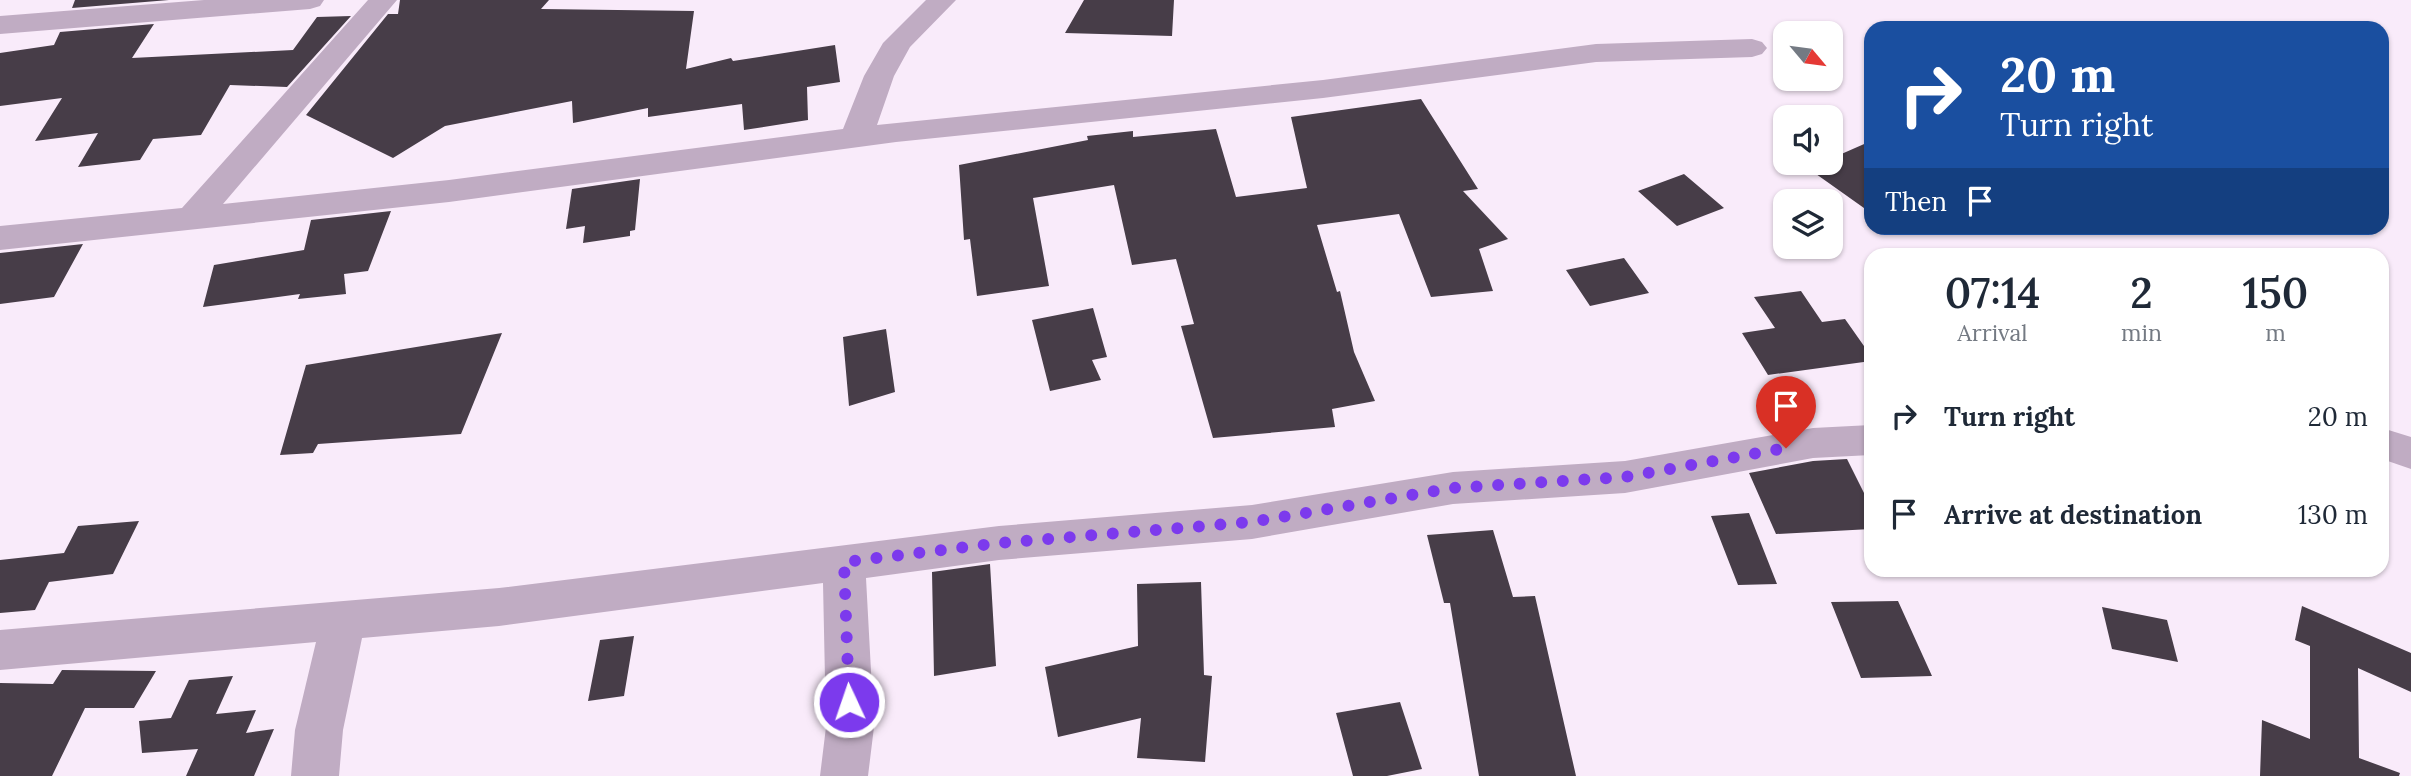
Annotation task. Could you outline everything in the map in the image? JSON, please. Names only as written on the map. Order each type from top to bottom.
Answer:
[{"type":"street","points":[[0,25],[310,0]]},
{"type":"street","points":[[190,220],[383,0]]},
{"type":"street","points":[[856,138],[879,76],[898,43],[942,0]]},
{"type":"street","points":[[0,239],[190,220],[670,164],[856,138],[1323,89],[1596,53],[1752,48]]},
{"type":"street","points":[[0,650],[499,607],[999,543],[1252,522],[1453,488],[1625,477],[1813,443],[1864,440]]},
{"type":"street","points":[[2389,445],[2411,453]]},
{"type":"street","points":[[844,562],[850,727],[844,776]]},
{"type":"street","points":[[315,776],[319,730],[344,620]]},
{"type":"building","points":[[75,0],[169,0],[72,8]]},
{"type":"building","points":[[400,0],[549,0],[541,9],[694,11],[686,69],[731,58],[733,61],[835,45],[840,82],[807,87],[808,120],[744,130],[742,104],[648,117],[648,108],[573,123],[572,101],[445,126],[393,158],[306,115],[388,14],[398,14]]},
{"type":"building","points":[[1084,0],[1174,0],[1172,36],[1065,33]]},
{"type":"building","points":[[351,16],[287,87],[230,85],[201,135],[153,139],[140,160],[78,167],[98,133],[35,141],[62,98],[0,106],[0,53],[54,45],[60,32],[154,24],[132,58],[293,50],[317,17]]},
{"type":"building","points":[[1421,99],[1478,189],[1463,191],[1508,239],[1479,249],[1493,291],[1431,297],[1399,214],[1317,225],[1337,292],[1340,291],[1354,352],[1375,401],[1332,409],[1335,427],[1213,438],[1181,326],[1194,324],[1176,259],[1132,265],[1114,185],[1033,198],[1049,286],[977,296],[970,239],[964,240],[959,165],[1088,140],[1087,136],[1133,131],[1133,137],[1216,129],[1236,197],[1307,188],[1291,117]]},
{"type":"building","points":[[1864,144],[1864,208],[1843,193],[1843,189],[1837,189],[1817,175],[1843,175],[1843,153]]},
{"type":"building","points":[[1684,174],[1724,208],[1677,226],[1638,191]]},
{"type":"building","points":[[640,179],[635,230],[630,231],[630,236],[583,243],[585,226],[566,229],[572,189]]},
{"type":"building","points":[[391,211],[368,271],[344,274],[346,294],[298,299],[300,294],[203,307],[214,265],[304,250],[311,220]]},
{"type":"building","points":[[83,244],[54,297],[0,304],[0,253]]},
{"type":"building","points":[[1624,258],[1649,293],[1590,306],[1566,270]]},
{"type":"building","points":[[1801,291],[1822,322],[1845,319],[1864,346],[1864,362],[1768,375],[1742,333],[1775,328],[1754,297]]},
{"type":"building","points":[[1093,308],[1107,357],[1092,360],[1101,380],[1050,391],[1032,320]]},
{"type":"building","points":[[886,329],[895,392],[849,406],[843,337]]},
{"type":"building","points":[[502,333],[461,434],[318,444],[313,453],[280,455],[306,365]]},
{"type":"building","points":[[1847,459],[1864,493],[1864,529],[1776,534],[1749,473],[1813,461]]},
{"type":"building","points":[[1749,513],[1777,584],[1738,585],[1711,516]]},
{"type":"building","points":[[139,521],[113,574],[49,582],[35,610],[0,613],[0,560],[64,553],[78,526]]},
{"type":"building","points":[[1493,530],[1513,597],[1535,596],[1576,776],[1479,776],[1450,603],[1444,603],[1427,535]]},
{"type":"building","points":[[990,564],[996,666],[934,676],[932,572]]},
{"type":"building","points":[[1201,582],[1204,675],[1212,676],[1205,762],[1137,758],[1141,718],[1058,737],[1045,667],[1138,646],[1137,584]]},
{"type":"building","points":[[1898,601],[1932,676],[1861,678],[1831,602]]},
{"type":"building","points":[[2302,606],[2411,653],[2411,692],[2358,668],[2359,758],[2400,773],[2399,776],[2260,776],[2262,720],[2310,739],[2310,646],[2295,640]]},
{"type":"building","points":[[2102,607],[2167,620],[2178,662],[2112,649]]},
{"type":"building","points":[[634,636],[624,696],[588,701],[600,640]]},
{"type":"building","points":[[62,670],[156,671],[134,708],[85,708],[52,776],[0,776],[0,683],[53,684]]},
{"type":"building","points":[[233,676],[216,714],[256,710],[246,733],[274,729],[254,776],[186,776],[198,749],[142,753],[139,721],[171,718],[189,680]]},
{"type":"building","points":[[1400,702],[1422,769],[1387,776],[1353,776],[1336,713]]},
{"type":"route","points":[[849,702],[844,562],[999,543],[1252,522],[1453,488],[1625,477],[1786,448]]}]
